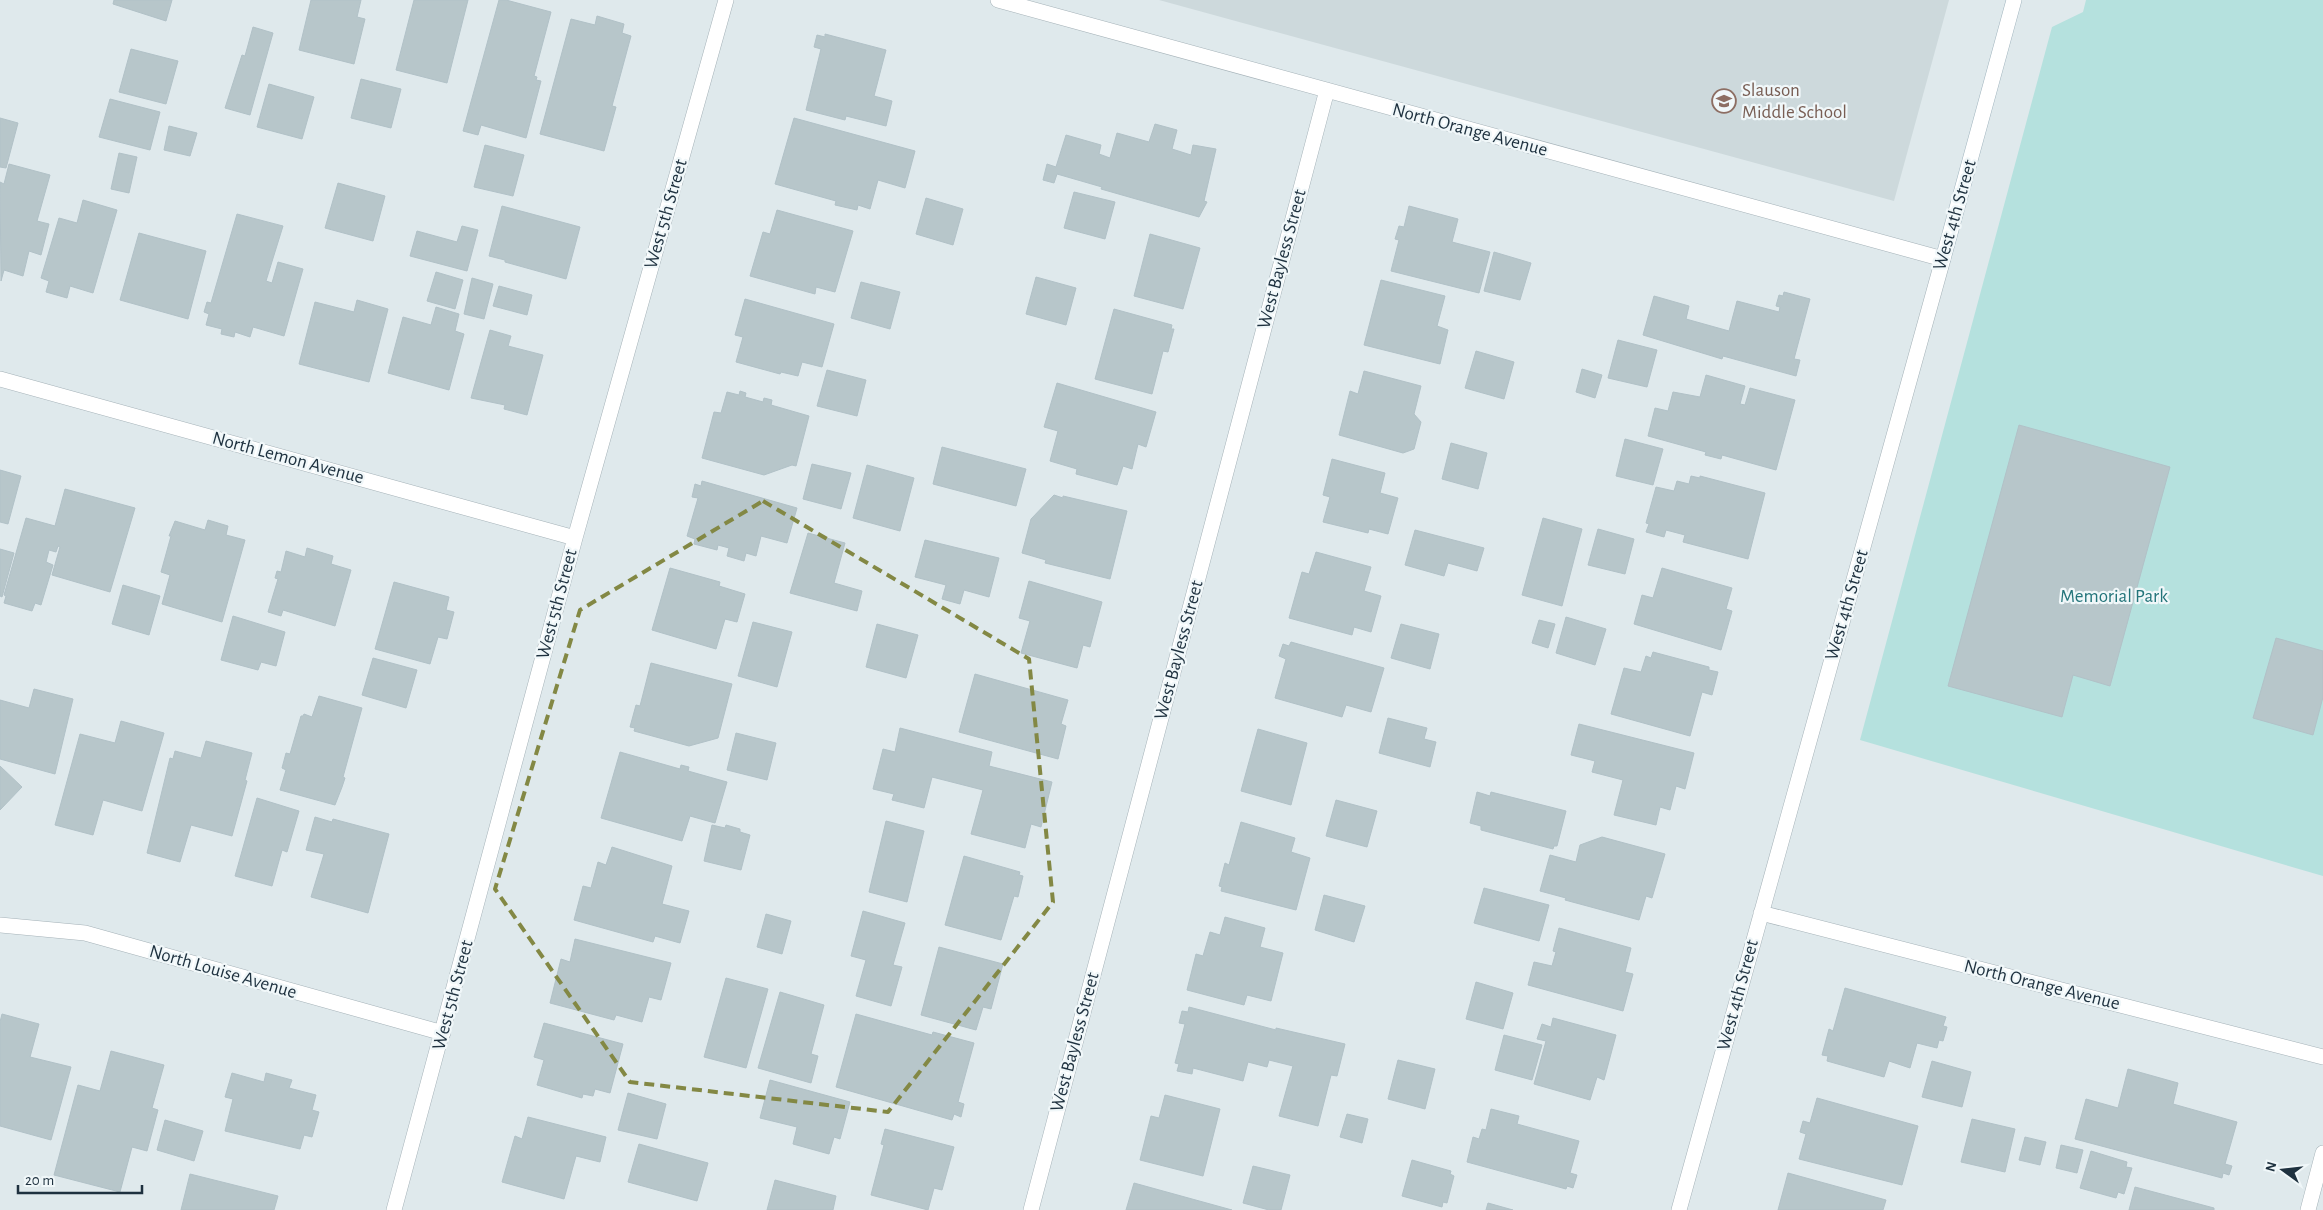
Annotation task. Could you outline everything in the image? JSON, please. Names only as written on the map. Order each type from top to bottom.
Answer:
[{"type":"street","name":"West 5th Street","points":[[394,1210],[575,538],[726,0]]},
{"type":"street","name":"North Orange Avenue","points":[[998,0],[1943,259]]},
{"type":"street","name":"West 4th Street","points":[[1679,1210],[2014,0]]},
{"type":"street","name":"West Bayless Street","points":[[1031,1210],[1326,90]]},
{"type":"street","name":"North Lemon Avenue","points":[[0,379],[575,538]]},
{"type":"street","name":"North Orange Avenue","points":[[1761,913],[2323,1057]]},
{"type":"street","name":"North Louise Avenue","points":[[0,925],[85,933],[443,1033]]},
{"type":"street","points":[[2308,1210],[2323,1153]]},
{"type":"highlighted area","points":[[763,501],[1029,659],[1053,902],[888,1112],[630,1082],[495,889],[580,610]]},
{"type":"shaded area","name":"Slauson Middle School","points":[[1159,0],[1949,0],[1894,201]]},
{"type":"green space","name":"Memorial Park","points":[[2086,0],[2323,0],[2323,876],[1860,740],[2052,27],[2083,12]]},
{"type":"building","points":[[114,0],[172,0],[166,21],[113,4]]},
{"type":"building","points":[[311,0],[361,0],[357,17],[365,19],[354,64],[299,50]]},
{"type":"building","points":[[414,0],[468,0],[447,83],[396,70]]},
{"type":"building","points":[[499,0],[506,0],[551,12],[534,76],[537,77],[536,80],[541,81],[526,138],[481,125],[478,135],[463,131]]},
{"type":"building","points":[[597,16],[624,24],[622,33],[631,36],[612,106],[616,107],[604,151],[540,134],[571,19],[595,25]]},
{"type":"building","points":[[253,27],[273,33],[250,115],[225,108],[242,55],[245,56]]},
{"type":"building","points":[[825,34],[886,50],[874,96],[892,101],[886,126],[846,116],[845,120],[806,110],[821,49],[814,47],[817,35],[825,37]]},
{"type":"building","points":[[131,49],[178,61],[166,104],[119,92]]},
{"type":"building","points":[[361,79],[401,89],[391,128],[351,118]]},
{"type":"building","points":[[269,84],[314,97],[302,139],[257,127]]},
{"type":"building","points":[[110,99],[160,112],[150,150],[99,137]]},
{"type":"building","points":[[0,118],[18,123],[6,168],[0,167]]},
{"type":"building","points":[[794,118],[915,151],[905,188],[878,180],[870,209],[858,205],[857,210],[835,205],[836,201],[775,184]]},
{"type":"building","points":[[1155,124],[1177,130],[1172,149],[1191,155],[1193,145],[1216,149],[1204,201],[1207,202],[1199,217],[1101,189],[1102,187],[1057,174],[1054,183],[1043,180],[1047,164],[1056,167],[1066,135],[1101,145],[1099,154],[1110,158],[1117,133],[1149,142]]},
{"type":"building","points":[[169,126],[197,133],[190,156],[164,150]]},
{"type":"building","points":[[485,145],[524,155],[513,196],[474,187]]},
{"type":"building","points":[[119,153],[137,157],[129,193],[111,189]]},
{"type":"building","points":[[9,164],[50,175],[37,221],[49,224],[41,255],[29,251],[23,276],[4,270],[1,281],[0,182],[4,184]]},
{"type":"building","points":[[338,183],[385,196],[373,241],[325,228]]},
{"type":"building","points":[[1074,192],[1115,202],[1105,239],[1064,228]]},
{"type":"building","points":[[926,198],[963,209],[953,245],[916,234]]},
{"type":"building","points":[[83,200],[117,210],[93,293],[70,286],[67,298],[46,292],[49,281],[41,278],[59,218],[77,223]]},
{"type":"building","points":[[502,206],[580,227],[566,279],[489,256]]},
{"type":"building","points":[[1409,206],[1458,219],[1452,242],[1490,252],[1479,293],[1391,271],[1399,240],[1395,239],[1399,226],[1404,227]]},
{"type":"building","points":[[777,210],[853,231],[835,292],[816,287],[815,294],[750,276],[763,232],[770,234]]},
{"type":"building","points":[[237,214],[283,226],[266,281],[272,283],[278,262],[303,269],[284,336],[253,327],[250,337],[235,332],[234,337],[221,334],[222,329],[206,325],[209,314],[204,312],[207,302],[211,303]]},
{"type":"building","points":[[462,226],[478,230],[467,271],[410,256],[417,231],[457,242]]},
{"type":"building","points":[[139,233],[206,251],[188,319],[120,300]]},
{"type":"building","points":[[1150,234],[1200,248],[1183,309],[1134,296]]},
{"type":"building","points":[[1494,252],[1531,263],[1520,300],[1484,291]]},
{"type":"building","points":[[436,272],[463,280],[455,309],[427,301]]},
{"type":"building","points":[[1036,277],[1076,288],[1066,325],[1026,314]]},
{"type":"building","points":[[472,278],[493,284],[484,319],[464,314]]},
{"type":"building","points":[[1381,280],[1445,296],[1437,326],[1448,330],[1440,364],[1364,345]]},
{"type":"building","points":[[861,282],[900,292],[890,329],[851,318]]},
{"type":"building","points":[[499,286],[532,295],[527,315],[493,306]]},
{"type":"building","points":[[1784,292],[1810,299],[1794,359],[1800,360],[1796,376],[1723,356],[1722,359],[1643,335],[1654,296],[1689,306],[1686,319],[1729,331],[1737,301],[1779,312],[1780,307],[1776,306],[1779,295],[1783,296]]},
{"type":"building","points":[[745,299],[834,324],[822,367],[802,362],[798,376],[781,372],[780,374],[736,362],[743,337],[735,335]]},
{"type":"building","points":[[357,300],[388,309],[369,382],[299,364],[315,302],[354,312]]},
{"type":"building","points":[[436,307],[459,314],[455,331],[464,334],[449,390],[388,373],[403,317],[431,325]]},
{"type":"building","points":[[1114,309],[1172,325],[1171,329],[1174,329],[1168,352],[1163,351],[1152,394],[1095,379]]},
{"type":"building","points":[[490,330],[511,336],[508,346],[543,355],[527,415],[504,409],[505,405],[471,398]]},
{"type":"building","points":[[1618,340],[1657,350],[1647,387],[1608,378]]},
{"type":"building","points":[[1476,351],[1514,362],[1504,399],[1465,388]]},
{"type":"building","points":[[1582,369],[1602,375],[1595,398],[1576,392]]},
{"type":"building","points":[[827,370],[866,380],[857,416],[817,406]]},
{"type":"building","points":[[1364,371],[1421,386],[1414,414],[1421,422],[1414,449],[1403,453],[1339,435],[1350,391],[1358,394]]},
{"type":"building","points":[[1706,375],[1745,386],[1740,404],[1745,405],[1750,388],[1795,400],[1776,470],[1722,455],[1721,459],[1705,455],[1706,452],[1648,436],[1655,408],[1668,411],[1673,392],[1700,397]]},
{"type":"building","points":[[1057,383],[1156,412],[1146,447],[1138,444],[1132,469],[1123,466],[1117,485],[1076,474],[1077,469],[1050,461],[1058,431],[1044,427]]},
{"type":"building","points":[[740,391],[746,393],[745,397],[763,402],[764,398],[772,400],[771,405],[809,416],[796,466],[792,465],[764,475],[702,458],[714,412],[721,413],[727,392],[739,395]]},
{"type":"building","points":[[2019,425],[2170,467],[2110,686],[2073,675],[2062,717],[1948,686]]},
{"type":"building","points":[[1625,439],[1663,449],[1653,485],[1616,476]]},
{"type":"building","points":[[1451,443],[1487,453],[1478,489],[1442,479]]},
{"type":"building","points":[[942,447],[1026,469],[1016,506],[933,484]]},
{"type":"building","points":[[1332,459],[1385,473],[1380,493],[1398,498],[1388,534],[1369,529],[1368,533],[1323,522],[1330,497],[1323,495]]},
{"type":"building","points":[[812,464],[851,473],[841,509],[803,499]]},
{"type":"building","points":[[867,465],[914,478],[900,531],[853,518]]},
{"type":"building","points":[[0,470],[21,476],[8,524],[0,522]]},
{"type":"building","points":[[1691,476],[1700,478],[1700,476],[1765,493],[1748,559],[1683,542],[1685,535],[1666,530],[1664,537],[1646,532],[1649,524],[1646,523],[1656,487],[1674,491],[1677,481],[1689,484]]},
{"type":"building","points":[[702,481],[797,508],[787,543],[761,536],[756,556],[746,553],[744,561],[727,556],[729,548],[718,545],[717,550],[694,544],[695,539],[687,536],[698,498],[692,497],[695,484],[701,486]]},
{"type":"building","points":[[65,489],[135,508],[110,592],[52,575],[60,547],[58,546],[56,552],[49,550],[46,562],[53,565],[41,605],[35,603],[32,611],[4,603],[6,596],[4,595],[26,518],[55,526]]},
{"type":"building","points":[[1054,495],[1127,511],[1110,579],[1045,563],[1046,560],[1022,553],[1031,519]]},
{"type":"building","points":[[1543,518],[1582,529],[1562,606],[1522,595]]},
{"type":"building","points":[[208,520],[228,526],[226,535],[245,540],[222,622],[162,604],[170,575],[161,572],[171,536],[169,536],[175,521],[205,530]]},
{"type":"building","points":[[1598,529],[1634,539],[1625,574],[1588,565]]},
{"type":"building","points":[[1415,530],[1484,548],[1477,571],[1448,563],[1444,576],[1405,565]]},
{"type":"building","points":[[808,533],[845,543],[834,583],[862,591],[857,611],[790,593]]},
{"type":"building","points":[[925,540],[999,558],[989,597],[964,590],[960,604],[942,599],[946,585],[915,577]]},
{"type":"building","points":[[307,548],[333,556],[331,564],[351,570],[335,626],[283,610],[281,616],[268,612],[278,579],[275,578],[277,571],[281,572],[286,551],[305,557]]},
{"type":"building","points":[[0,549],[14,553],[2,597],[0,596]]},
{"type":"building","points":[[1316,552],[1371,567],[1364,591],[1381,596],[1371,632],[1354,627],[1352,635],[1289,618],[1302,572],[1309,574]]},
{"type":"building","points":[[670,568],[720,582],[719,586],[745,594],[737,622],[725,619],[716,649],[652,630]]},
{"type":"building","points":[[1662,568],[1732,588],[1726,609],[1732,611],[1721,650],[1634,624],[1642,595],[1653,598]]},
{"type":"building","points":[[1029,581],[1102,602],[1090,647],[1083,645],[1077,668],[1021,653],[1030,621],[1019,618]]},
{"type":"building","points":[[394,582],[449,597],[446,610],[454,612],[447,639],[438,637],[430,664],[375,649]]},
{"type":"building","points":[[123,585],[160,596],[149,635],[112,624]]},
{"type":"building","points":[[233,616],[285,632],[276,666],[261,662],[258,670],[221,660]]},
{"type":"building","points":[[1566,617],[1606,629],[1595,665],[1556,653]]},
{"type":"building","points":[[1539,620],[1555,624],[1548,648],[1532,643]]},
{"type":"building","points":[[753,622],[792,632],[777,687],[738,676]]},
{"type":"building","points":[[877,624],[918,635],[906,678],[866,667]]},
{"type":"building","points":[[1401,624],[1439,634],[1430,669],[1391,658]]},
{"type":"building","points":[[2276,638],[2323,651],[2323,697],[2313,735],[2253,718]]},
{"type":"building","points":[[1291,642],[1384,668],[1371,712],[1346,705],[1342,717],[1275,698],[1286,659],[1279,656],[1283,644],[1289,646]]},
{"type":"building","points":[[1653,652],[1709,667],[1709,670],[1718,672],[1712,695],[1702,692],[1690,736],[1611,714],[1624,668],[1641,672],[1646,656],[1651,658]]},
{"type":"building","points":[[373,658],[417,670],[406,708],[362,695]]},
{"type":"building","points":[[651,663],[732,684],[718,738],[689,746],[634,731],[635,728],[630,727],[636,705],[640,706]]},
{"type":"building","points":[[975,674],[1068,700],[1061,724],[1066,726],[1058,759],[959,732]]},
{"type":"building","points":[[34,689],[73,699],[55,774],[0,759],[0,700],[29,708]]},
{"type":"building","points":[[319,696],[362,708],[343,777],[345,778],[335,805],[280,790],[286,770],[282,768],[286,753],[290,754],[301,716],[304,714],[312,717]]},
{"type":"building","points":[[1388,718],[1427,728],[1424,739],[1436,742],[1430,767],[1379,753]]},
{"type":"building","points":[[121,721],[164,733],[142,811],[103,800],[93,835],[55,825],[80,734],[115,743]]},
{"type":"building","points":[[1579,724],[1694,753],[1685,789],[1676,786],[1670,810],[1660,807],[1656,825],[1614,815],[1623,780],[1592,772],[1595,761],[1571,755]]},
{"type":"building","points":[[900,728],[992,752],[989,766],[1052,782],[1041,827],[1031,824],[1025,848],[971,834],[983,790],[932,777],[924,808],[892,800],[894,794],[873,789],[883,749],[895,752]]},
{"type":"building","points":[[1258,729],[1307,743],[1291,805],[1241,791]]},
{"type":"building","points":[[736,733],[776,743],[767,780],[727,770]]},
{"type":"building","points":[[206,741],[252,753],[245,780],[247,781],[232,836],[191,825],[180,862],[147,853],[170,758],[173,759],[175,751],[201,758]]},
{"type":"building","points":[[620,752],[680,769],[681,765],[689,767],[688,771],[727,782],[715,823],[690,816],[682,841],[601,818]]},
{"type":"building","points":[[0,766],[22,787],[0,810]]},
{"type":"building","points":[[1477,792],[1490,796],[1491,792],[1566,811],[1557,846],[1554,846],[1553,849],[1481,830],[1481,826],[1470,823]]},
{"type":"building","points":[[257,798],[299,811],[287,852],[282,850],[272,886],[235,876]]},
{"type":"building","points":[[1336,800],[1377,811],[1367,847],[1326,836]]},
{"type":"building","points":[[315,817],[332,822],[333,819],[389,834],[368,913],[311,897],[324,854],[306,850]]},
{"type":"building","points":[[886,821],[924,831],[907,902],[869,892]]},
{"type":"building","points":[[1241,822],[1295,838],[1291,852],[1310,858],[1296,910],[1221,891],[1222,887],[1219,886],[1225,863],[1229,865]]},
{"type":"building","points":[[712,825],[725,828],[726,825],[740,829],[740,832],[750,835],[741,870],[704,861]]},
{"type":"building","points":[[1602,837],[1665,854],[1652,898],[1646,896],[1639,920],[1565,900],[1566,898],[1540,891],[1550,855],[1576,862],[1580,845]]},
{"type":"building","points":[[612,847],[672,866],[662,904],[689,911],[680,943],[655,936],[653,942],[574,920],[583,886],[591,888],[598,862],[606,865]]},
{"type":"building","points":[[964,856],[1020,872],[1019,875],[1023,876],[1018,897],[1014,896],[1001,940],[945,925]]},
{"type":"building","points":[[1484,888],[1549,905],[1539,941],[1474,923]]},
{"type":"building","points":[[1324,895],[1365,906],[1354,942],[1315,930]]},
{"type":"building","points":[[863,911],[905,923],[893,965],[902,967],[891,1006],[856,996],[866,960],[851,956]]},
{"type":"building","points":[[766,914],[791,921],[782,954],[757,947]]},
{"type":"building","points":[[1225,917],[1265,928],[1260,947],[1283,953],[1271,1001],[1247,995],[1244,1005],[1187,990],[1196,954],[1203,956],[1210,932],[1220,935]]},
{"type":"building","points":[[1559,928],[1631,948],[1625,972],[1633,974],[1623,1011],[1528,985],[1534,962],[1552,966],[1556,952],[1553,951]]},
{"type":"building","points":[[575,939],[671,963],[661,1000],[649,997],[642,1022],[616,1015],[614,1020],[550,1003],[561,959],[570,962]]},
{"type":"building","points":[[939,947],[1003,964],[991,1009],[983,1007],[976,1030],[921,1015]]},
{"type":"building","points":[[726,978],[768,989],[746,1068],[704,1057]]},
{"type":"building","points":[[1476,982],[1513,993],[1503,1029],[1466,1019]]},
{"type":"building","points":[[1845,988],[1946,1017],[1943,1026],[1947,1027],[1943,1041],[1939,1040],[1937,1048],[1917,1043],[1910,1068],[1889,1061],[1884,1077],[1827,1061],[1828,1056],[1822,1055],[1829,1029],[1833,1031]]},
{"type":"building","points":[[780,992],[824,1005],[811,1054],[818,1056],[811,1083],[758,1068]]},
{"type":"building","points":[[1189,1007],[1276,1030],[1276,1028],[1345,1044],[1337,1076],[1331,1075],[1318,1126],[1279,1116],[1293,1066],[1269,1060],[1267,1067],[1248,1062],[1243,1081],[1193,1068],[1192,1074],[1177,1071],[1179,1064],[1175,1063],[1185,1024],[1179,1023],[1182,1011],[1188,1012]]},
{"type":"building","points":[[2,1014],[39,1024],[30,1057],[71,1067],[51,1140],[0,1126],[0,1022]]},
{"type":"building","points":[[856,1014],[932,1035],[933,1032],[974,1043],[958,1102],[964,1104],[961,1117],[954,1114],[952,1120],[836,1087]]},
{"type":"building","points":[[1553,1018],[1616,1035],[1604,1080],[1597,1077],[1590,1100],[1534,1084],[1546,1041],[1537,1039],[1542,1024],[1551,1027]]},
{"type":"building","points":[[544,1023],[623,1044],[610,1093],[595,1089],[593,1096],[583,1094],[582,1098],[537,1085],[544,1060],[534,1057]]},
{"type":"building","points":[[1504,1035],[1542,1045],[1532,1080],[1495,1070]]},
{"type":"building","points":[[111,1051],[164,1065],[152,1108],[158,1110],[147,1151],[132,1147],[120,1192],[54,1175],[78,1085],[100,1091]]},
{"type":"building","points":[[1398,1060],[1435,1069],[1425,1109],[1388,1099]]},
{"type":"building","points":[[1932,1061],[1971,1072],[1962,1107],[1922,1097]]},
{"type":"building","points":[[2128,1069],[2178,1083],[2173,1104],[2237,1122],[2225,1164],[2232,1166],[2229,1175],[2223,1173],[2222,1178],[2075,1139],[2086,1099],[2118,1108]]},
{"type":"building","points":[[232,1073],[264,1082],[266,1073],[292,1080],[289,1088],[316,1095],[312,1110],[319,1112],[312,1137],[304,1135],[300,1149],[225,1131],[233,1099],[225,1097]]},
{"type":"building","points":[[770,1080],[850,1102],[840,1139],[834,1137],[829,1154],[793,1144],[797,1127],[760,1118]]},
{"type":"building","points":[[628,1093],[666,1104],[657,1139],[618,1130]]},
{"type":"building","points":[[1165,1095],[1220,1109],[1203,1176],[1140,1160],[1151,1116],[1159,1118]]},
{"type":"building","points":[[1817,1098],[1918,1126],[1902,1185],[1799,1159],[1806,1134],[1800,1132],[1803,1121],[1810,1123]]},
{"type":"building","points":[[1491,1109],[1519,1116],[1517,1124],[1579,1141],[1570,1173],[1577,1175],[1573,1188],[1567,1186],[1566,1189],[1467,1162],[1473,1137],[1479,1139],[1482,1129],[1486,1130]]},
{"type":"building","points":[[1347,1114],[1368,1119],[1362,1143],[1340,1137]]},
{"type":"building","points":[[528,1117],[606,1137],[600,1162],[576,1156],[564,1199],[502,1182],[515,1136],[522,1139]]},
{"type":"building","points":[[1972,1119],[2015,1129],[2005,1172],[1961,1162]]},
{"type":"building","points":[[165,1120],[203,1131],[194,1161],[157,1150]]},
{"type":"building","points":[[885,1129],[954,1147],[942,1190],[934,1188],[928,1210],[871,1195],[884,1145],[881,1144]]},
{"type":"building","points":[[2025,1137],[2046,1142],[2040,1165],[2019,1160]]},
{"type":"building","points":[[639,1144],[708,1163],[697,1201],[628,1182]]},
{"type":"building","points":[[2061,1145],[2083,1150],[2077,1173],[2056,1168]]},
{"type":"building","points":[[2091,1151],[2127,1162],[2126,1167],[2132,1168],[2124,1194],[2118,1192],[2116,1198],[2080,1188]]},
{"type":"building","points":[[1412,1160],[1451,1171],[1450,1174],[1454,1176],[1447,1203],[1443,1202],[1442,1207],[1402,1196]]},
{"type":"building","points":[[1253,1166],[1290,1175],[1281,1210],[1269,1210],[1243,1203]]},
{"type":"building","points":[[1788,1173],[1886,1200],[1883,1210],[1778,1210]]},
{"type":"building","points":[[190,1174],[278,1196],[274,1210],[181,1210]]},
{"type":"building","points":[[775,1180],[836,1196],[833,1210],[767,1210]]},
{"type":"building","points":[[1134,1183],[1232,1210],[1126,1210]]},
{"type":"building","points":[[2135,1187],[2214,1208],[2214,1210],[2129,1210]]},
{"type":"building","points":[[1488,1203],[1513,1210],[1486,1210]]},
{"type":"place","name":"Slauson Middle School","points":[[1724,101]]}]
